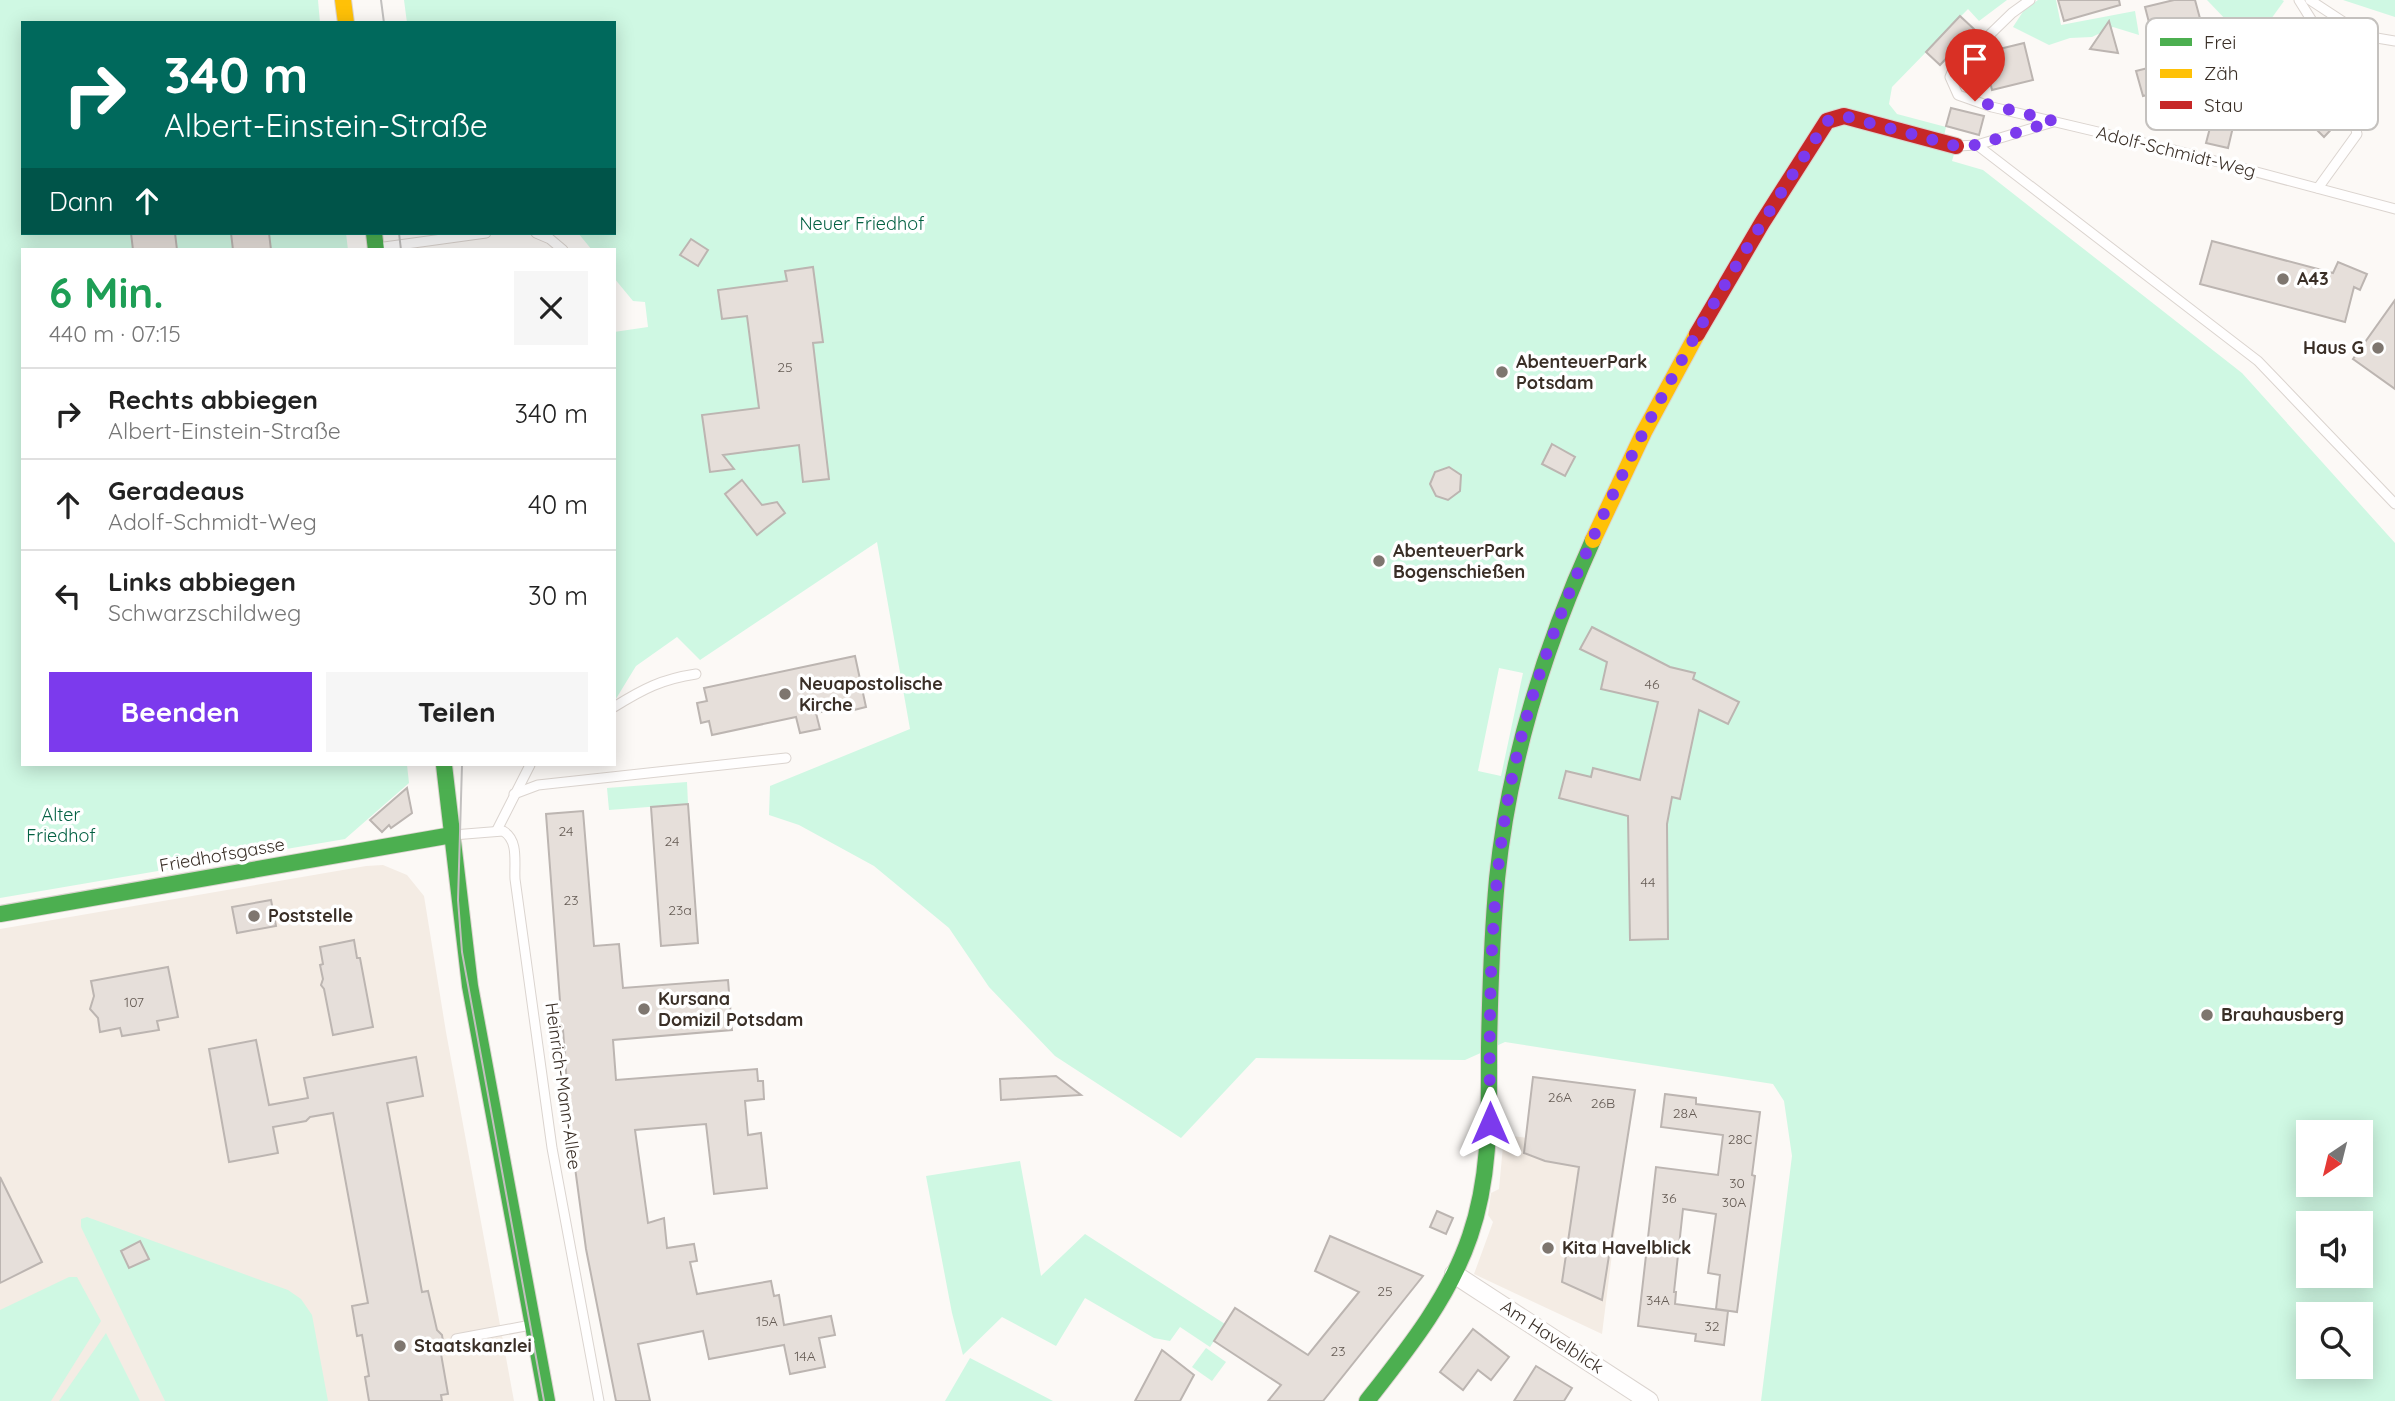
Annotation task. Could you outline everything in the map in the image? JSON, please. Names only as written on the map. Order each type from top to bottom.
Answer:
[{"type":"street","points":[[344,0],[346,21]]},
{"type":"street","points":[[1367,1401],[1425,1326],[1454,1274],[1476,1216],[1488,1154],[1494,904],[1511,783],[1530,706],[1559,615],[1601,519],[1642,433],[1696,331],[1827,121],[1844,116],[1956,146]]},
{"type":"street","points":[[444,766],[470,986],[548,1401]]},
{"type":"street","name":"Friedhofsgasse","points":[[0,914],[452,835]]},
{"type":"street","name":"Am Havelblick","points":[[1454,1274],[1649,1401]]},
{"type":"lane","name":"Adolf-Schmidt-Weg","points":[[2030,0],[2012,13],[1978,46],[1958,58],[1951,76],[1958,95],[1992,107],[2395,209]]},
{"type":"lane","points":[[2298,0],[2309,18]]},
{"type":"lane","points":[[2310,0],[2338,18]]},
{"type":"lane","points":[[1956,146],[1977,145],[2054,121]]},
{"type":"lane","points":[[2318,188],[2357,134],[2356,130]]},
{"type":"lane","points":[[1977,145],[2258,361],[2395,504]]},
{"type":"lane","points":[[375,244],[466,235]]},
{"type":"lane","points":[[541,235],[561,248]]},
{"type":"lane","points":[[616,706],[646,687],[671,678],[696,674]]},
{"type":"lane","points":[[514,794],[538,785],[786,758]]},
{"type":"lane","points":[[452,835],[497,830],[529,766]]},
{"type":"lane","name":"Heinrich-Mann-Allee","points":[[497,830],[509,834],[513,843],[515,879],[552,1148],[599,1401]]},
{"type":"lane","points":[[456,1339],[533,1325]]},
{"type":"shaded area","points":[[383,865],[407,875],[424,896],[446,1032],[514,1401],[0,1401],[0,929]]},
{"type":"shaded area","name":"Kita Havelblick","points":[[1504,1135],[1625,1150],[1602,1334],[1474,1274],[1493,1222],[1488,1215],[1491,1193],[1499,1189]]},
{"type":"green space","name":"Alter Friedhof","points":[[0,0],[318,0],[320,21],[21,21],[21,235],[346,235],[348,248],[21,248],[21,766],[407,766],[409,783],[345,839],[0,898]]},
{"type":"green space","name":"Neuer Friedhof","points":[[404,0],[2007,0],[1979,21],[1968,9],[1892,87],[1889,104],[1897,114],[1946,127],[1943,140],[1957,144],[1952,161],[1983,170],[2242,373],[2395,543],[2395,1401],[1761,1401],[1792,1156],[1784,1101],[1773,1084],[1505,1042],[1465,1060],[1256,1058],[1181,1138],[1055,1056],[989,987],[949,928],[874,866],[799,825],[769,815],[770,786],[910,729],[877,542],[700,660],[677,637],[636,666],[616,699],[616,332],[648,327],[645,302],[633,301],[616,280],[616,248],[590,248],[580,235],[616,235],[616,21],[407,21]],"holes":[[[1499,668],[1523,673],[1501,776],[1478,771]]]},
{"type":"green space","points":[[2038,0],[2056,0],[2061,25],[2135,11],[2139,35],[2113,27],[2092,37],[2070,38],[2049,45],[2013,27],[2024,10]]},
{"type":"green space","points":[[2207,0],[2284,1],[2272,18],[2224,18]]},
{"type":"green space","points":[[2343,0],[2395,0],[2395,17]]},
{"type":"green space","points":[[687,782],[688,804],[609,810],[607,788]]},
{"type":"green space","points":[[1020,1161],[1041,1276],[1085,1234],[1225,1324],[1210,1347],[1180,1327],[1170,1341],[1154,1338],[1085,1298],[1056,1346],[1002,1317],[963,1355],[952,1313],[926,1176]]},
{"type":"green space","points":[[87,1217],[288,1290],[301,1299],[312,1315],[328,1401],[165,1401],[81,1227],[81,1219]]},
{"type":"green space","points":[[69,1277],[77,1277],[101,1321],[51,1401],[0,1401],[0,1310]]},
{"type":"green space","points":[[106,1333],[140,1401],[59,1401]]},
{"type":"green space","points":[[1206,1348],[1226,1362],[1212,1381],[1192,1367]]},
{"type":"green space","points":[[970,1358],[1053,1401],[945,1401]]},
{"type":"building","points":[[2058,0],[2119,0],[2120,5],[2064,21]]},
{"type":"building","points":[[2174,0],[2195,0],[2200,18],[2148,18],[2145,7]]},
{"type":"building","points":[[1960,16],[1974,29],[1940,65],[1926,52]]},
{"type":"building","points":[[2109,21],[2118,53],[2090,49]]},
{"type":"building","points":[[2024,43],[2033,80],[1992,90],[1983,53]]},
{"type":"building","points":[[2146,68],[2146,95],[2143,96],[2136,71]]},
{"type":"building","points":[[1951,108],[1984,116],[1979,135],[1946,126]]},
{"type":"building","points":[[2209,130],[2232,130],[2228,148],[2206,143]]},
{"type":"building","points":[[2317,130],[2331,130],[2324,137]]},
{"type":"building","points":[[131,235],[175,235],[177,248],[133,248]]},
{"type":"building","points":[[231,235],[269,235],[271,248],[233,248]]},
{"type":"building","points":[[691,239],[708,250],[698,266],[680,255]]},
{"type":"building","name":"A43","points":[[2212,241],[2333,273],[2338,262],[2367,274],[2360,290],[2354,287],[2345,322],[2200,284]]},
{"type":"building","points":[[813,267],[823,342],[813,343],[829,479],[803,482],[799,445],[723,455],[734,469],[710,472],[702,415],[759,408],[747,316],[722,319],[718,290],[787,281],[785,271]]},
{"type":"building","name":"Haus G","points":[[2395,300],[2395,389],[2353,359]]},
{"type":"building","points":[[1552,444],[1575,457],[1565,476],[1542,464]]},
{"type":"building","points":[[1449,467],[1461,475],[1460,491],[1448,500],[1436,496],[1430,484],[1435,472]]},
{"type":"building","points":[[742,480],[762,505],[777,502],[785,513],[757,535],[725,494]]},
{"type":"building","points":[[1592,627],[1670,667],[1695,673],[1693,679],[1739,702],[1728,724],[1699,710],[1680,799],[1672,797],[1667,824],[1668,939],[1630,940],[1628,816],[1559,798],[1566,771],[1591,777],[1593,768],[1640,780],[1658,702],[1601,689],[1607,662],[1580,649]]},
{"type":"building","name":"Neuapostolische Kirche","points":[[855,656],[866,707],[850,711],[849,706],[816,713],[820,729],[800,733],[796,717],[712,735],[709,721],[701,723],[697,703],[707,701],[704,688]]},
{"type":"building","points":[[407,788],[412,813],[391,828],[389,825],[382,832],[370,820]]},
{"type":"building","points":[[688,804],[698,943],[661,946],[651,807]]},
{"type":"building","points":[[583,811],[594,946],[619,944],[623,988],[728,980],[732,1030],[613,1040],[616,1080],[757,1069],[758,1081],[763,1081],[764,1099],[745,1101],[748,1135],[761,1133],[767,1188],[714,1194],[706,1124],[635,1130],[648,1223],[664,1218],[667,1248],[694,1244],[697,1261],[690,1262],[697,1294],[771,1281],[774,1296],[779,1295],[784,1325],[831,1316],[835,1335],[819,1338],[825,1367],[790,1374],[784,1345],[709,1359],[703,1331],[638,1344],[650,1401],[616,1401],[586,1249],[571,1138],[563,1030],[560,1031],[546,814]]},
{"type":"building","points":[[271,900],[276,926],[237,933],[232,907]]},
{"type":"building","points":[[354,940],[373,1027],[333,1035],[321,985],[323,979],[320,965],[323,964],[320,947]]},
{"type":"building","points":[[168,967],[178,1017],[157,1021],[159,1030],[122,1036],[120,1028],[100,1032],[98,1018],[90,1009],[94,996],[91,981]]},
{"type":"building","name":"Staatskanzlei","points":[[256,1040],[269,1105],[308,1098],[304,1078],[416,1057],[423,1096],[387,1103],[422,1292],[428,1291],[437,1330],[442,1335],[444,1348],[441,1354],[448,1394],[441,1395],[442,1401],[369,1401],[365,1377],[369,1376],[362,1335],[357,1336],[352,1306],[368,1303],[333,1113],[273,1127],[278,1153],[229,1162],[209,1049]]},
{"type":"building","points":[[1056,1076],[1081,1095],[1001,1100],[1000,1079]]},
{"type":"building","points":[[1533,1077],[1635,1090],[1602,1300],[1562,1282],[1579,1167],[1545,1161],[1524,1153]]},
{"type":"building","points":[[1665,1094],[1696,1098],[1696,1104],[1760,1112],[1752,1175],[1755,1176],[1737,1312],[1716,1309],[1720,1275],[1708,1273],[1716,1214],[1683,1209],[1675,1304],[1728,1311],[1724,1345],[1695,1341],[1696,1334],[1638,1326],[1656,1167],[1718,1175],[1723,1135],[1661,1127]]},
{"type":"building","points":[[0,1177],[42,1262],[0,1283]]},
{"type":"building","points":[[1437,1211],[1453,1218],[1446,1234],[1430,1227]]},
{"type":"building","points":[[1330,1236],[1423,1276],[1323,1401],[1268,1401],[1281,1385],[1214,1341],[1235,1308],[1308,1355],[1359,1292],[1315,1271]]},
{"type":"building","points":[[140,1241],[149,1259],[129,1268],[121,1251]]},
{"type":"building","points":[[1473,1329],[1509,1357],[1491,1380],[1478,1370],[1463,1390],[1440,1372]]},
{"type":"building","points":[[1162,1350],[1194,1375],[1180,1401],[1135,1401]]},
{"type":"building","points":[[1536,1366],[1572,1388],[1564,1401],[1514,1401]]},
{"type":"tram line","points":[[381,0],[384,21]]},
{"type":"tram line","points":[[399,235],[401,248]]},
{"type":"tram line","points":[[462,766],[458,900],[462,952],[544,1401]]},
{"type":"traffic: fast","points":[[374,235],[376,248]]},
{"type":"traffic: fast","points":[[1367,1401],[1412,1343],[1439,1302],[1461,1259],[1477,1213],[1487,1143],[1490,1005],[1497,879],[1510,791],[1544,663],[1593,540]]},
{"type":"traffic: fast","points":[[444,766],[470,986],[547,1401]]},
{"type":"traffic: fast","points":[[0,914],[452,835]]},
{"type":"traffic: slow","points":[[343,0],[346,21]]},
{"type":"traffic: slow","points":[[1593,540],[1644,432],[1697,334]]},
{"type":"traffic: jam","points":[[1697,334],[1762,223],[1827,121],[1844,116],[1956,146]]},
{"type":"place","name":"A43","points":[[2283,279]]},
{"type":"place","name":"Haus G","points":[[2378,348]]},
{"type":"place","name":"AbenteuerPark Potsdam","points":[[1502,372]]},
{"type":"place","name":"AbenteuerPark Bogenschießen","points":[[1379,561]]},
{"type":"place","name":"Neuapostolische Kirche","points":[[785,694]]},
{"type":"place","name":"Poststelle","points":[[254,916]]},
{"type":"place","name":"Kursana Domizil Potsdam","points":[[644,1009]]},
{"type":"place","name":"Brauhausberg","points":[[2207,1015]]},
{"type":"place","name":"Kita Havelblick","points":[[1548,1248]]},
{"type":"place","name":"Staatskanzlei","points":[[400,1346]]},
{"type":"route","points":[[1490,1123],[1489,1042],[1494,904],[1511,783],[1544,659],[1559,615],[1601,519],[1642,433],[1696,331],[1827,121],[1844,116],[1956,146],[1977,145],[2054,121],[1975,101]]}]
